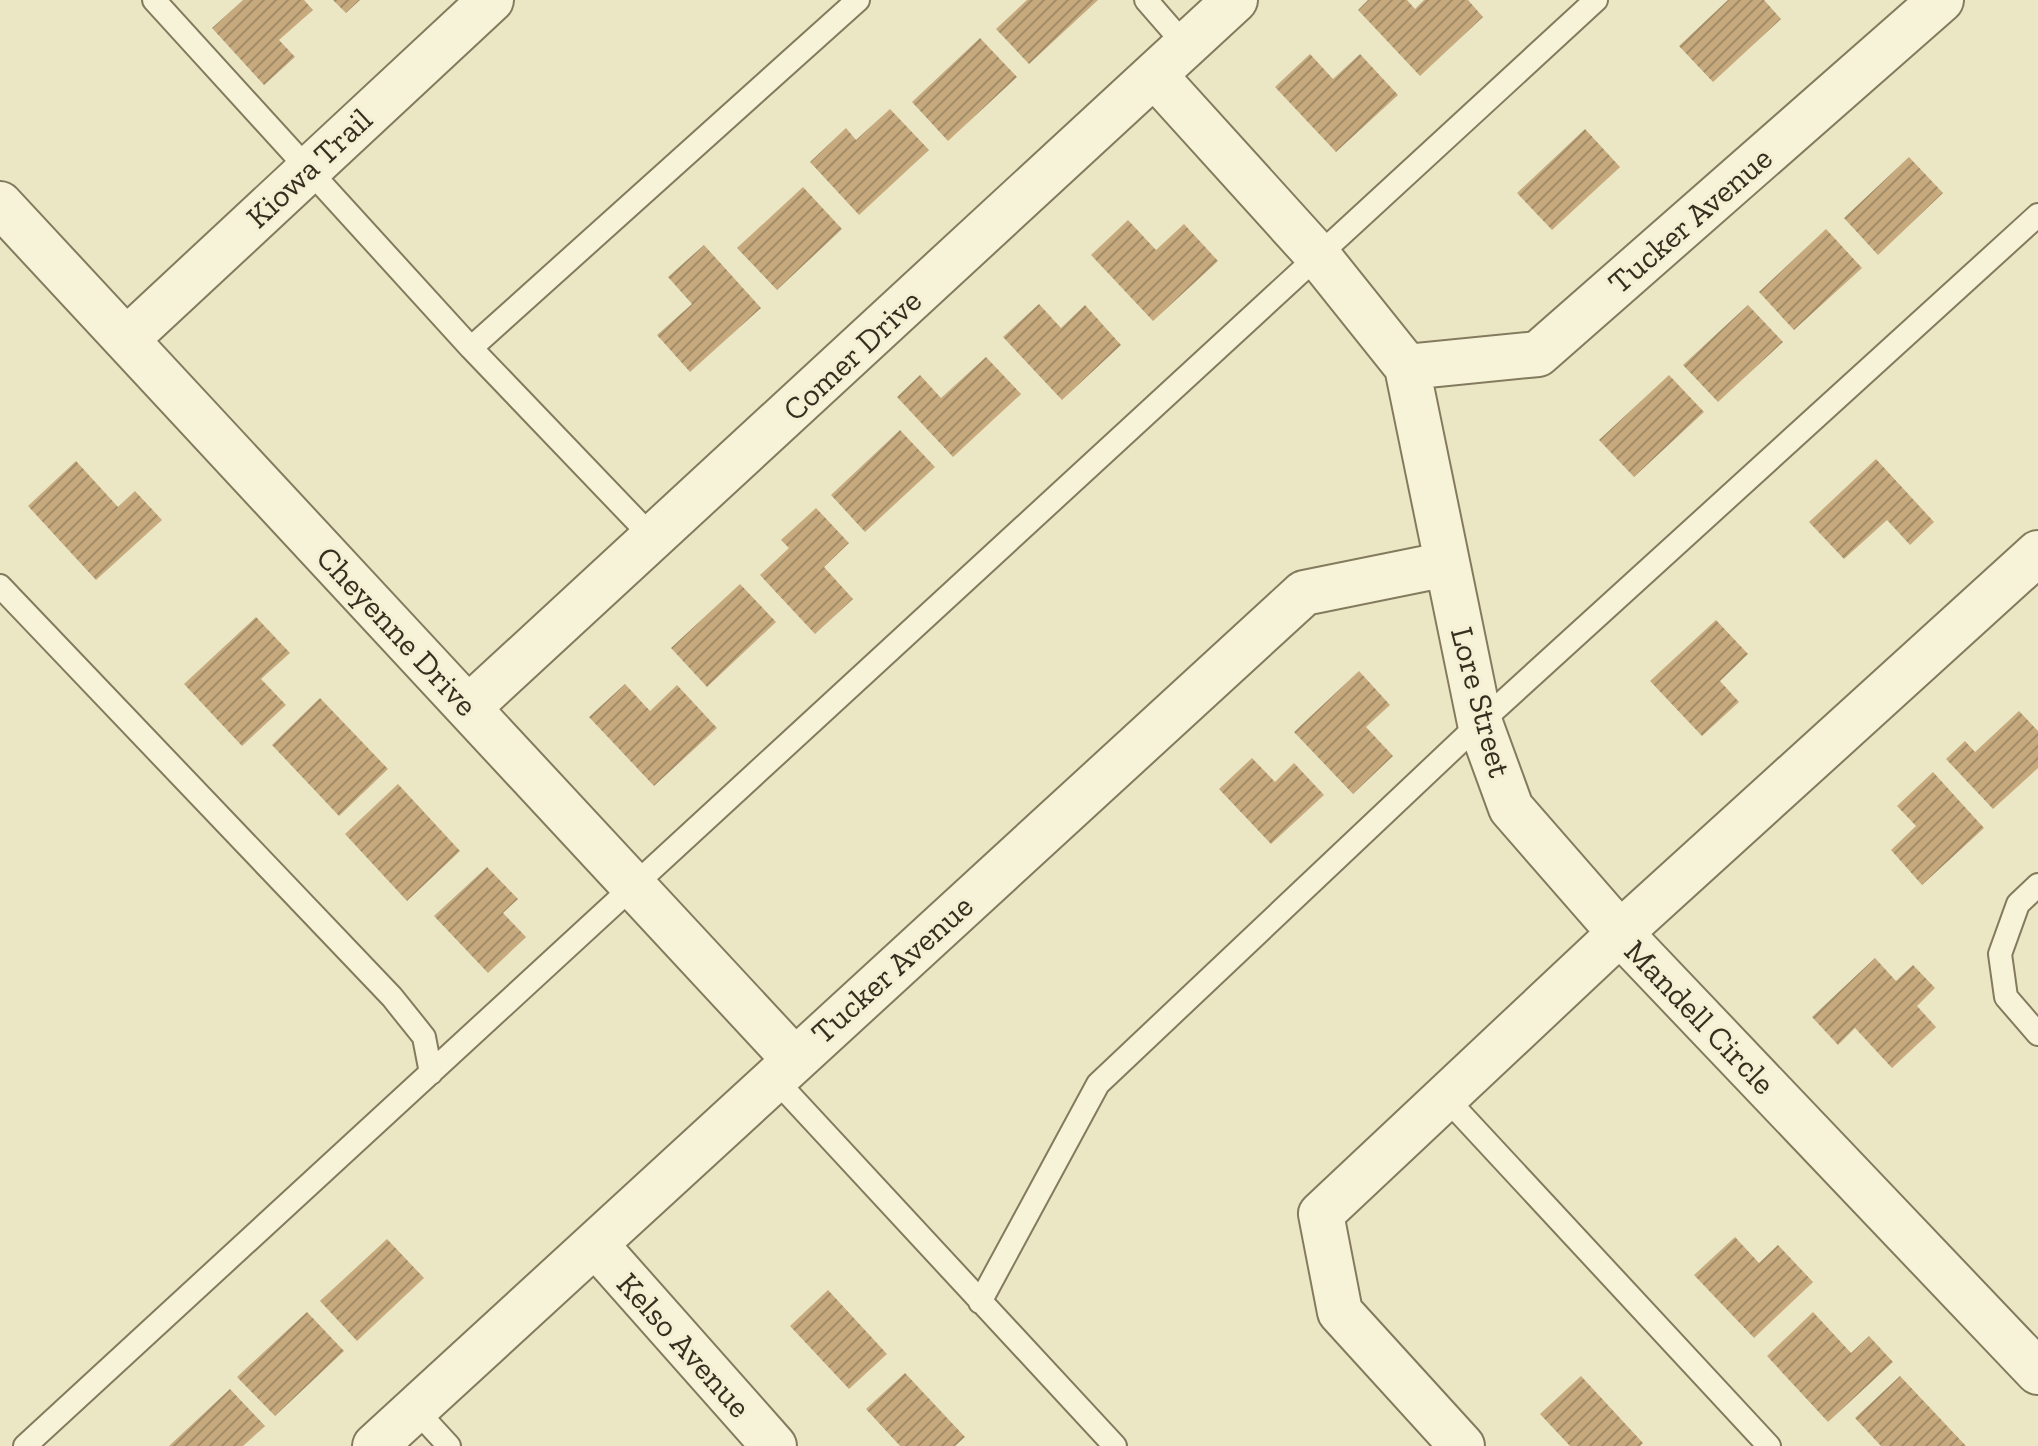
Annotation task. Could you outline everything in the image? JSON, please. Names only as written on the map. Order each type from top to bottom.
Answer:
[{"type":"street","name":"Kiowa Trail","points":[[128,338],[491,0]]},
{"type":"street","name":"Comer Drive","points":[[468,708],[1156,77],[1235,0]]},
{"type":"street","name":"Tucker Avenue","points":[[1407,367],[1538,354],[1941,0]]},
{"type":"street","name":"Lore Street","points":[[1156,77],[1319,257],[1407,367],[1480,723],[1511,808],[1620,933]]},
{"type":"street","name":"Cheyenne Drive","points":[[0,204],[636,886],[783,1068]]},
{"type":"street","name":"Mandell Circle","points":[[2038,553],[1620,933],[2038,1372]]},
{"type":"street","name":"Tucker Avenue","points":[[375,1446],[783,1068],[1304,593],[1447,564]]},
{"type":"street","points":[[1462,1446],[1340,1312],[1321,1214],[1620,933]]},
{"type":"street","name":"Kelso Avenue","points":[[595,1244],[774,1446]]},
{"type":"lane","points":[[154,0],[471,348],[653,538]]},
{"type":"lane","points":[[471,348],[858,0]]},
{"type":"lane","points":[[1146,0],[1186,46]]},
{"type":"lane","points":[[25,1446],[1596,0]]},
{"type":"lane","points":[[980,1302],[1098,1084],[1480,723],[2038,215]]},
{"type":"lane","points":[[0,586],[392,997],[424,1037],[431,1073]]},
{"type":"lane","points":[[2038,885],[2018,904],[2000,954],[2006,997],[2038,1034]]},
{"type":"lane","points":[[783,1068],[980,1302],[1115,1446]]},
{"type":"lane","points":[[1445,1097],[1769,1446]]},
{"type":"lane","points":[[415,1409],[449,1446]]},
{"type":"building","points":[[243,0],[304,0],[313,10],[279,40],[295,57],[264,85],[212,28]]},
{"type":"building","points":[[333,0],[360,0],[346,13]]},
{"type":"building","points":[[1027,0],[1098,0],[1029,64],[996,29]]},
{"type":"building","points":[[1368,0],[1407,0],[1415,9],[1424,0],[1468,0],[1483,17],[1420,76],[1358,10]]},
{"type":"building","points":[[1728,0],[1764,0],[1781,19],[1713,82],[1679,46]]},
{"type":"building","points":[[980,38],[1017,77],[948,141],[912,102]]},
{"type":"building","points":[[1310,54],[1333,79],[1360,54],[1398,95],[1336,152],[1275,87]]},
{"type":"building","points":[[890,109],[929,150],[859,215],[810,162],[846,128],[856,140]]},
{"type":"building","points":[[1585,129],[1620,167],[1552,230],[1517,193]]},
{"type":"building","points":[[1909,157],[1943,193],[1878,255],[1844,218]]},
{"type":"building","points":[[803,187],[842,229],[777,290],[737,248]]},
{"type":"building","points":[[1128,220],[1156,250],[1184,224],[1218,261],[1153,321],[1091,255]]},
{"type":"building","points":[[1826,229],[1862,268],[1794,330],[1759,292]]},
{"type":"building","points":[[704,245],[761,308],[690,372],[657,335],[692,304],[668,277]]},
{"type":"building","points":[[1039,304],[1061,328],[1085,305],[1121,345],[1062,400],[1003,337]]},
{"type":"building","points":[[1748,305],[1783,342],[1718,402],[1683,365]]},
{"type":"building","points":[[986,357],[1021,394],[953,457],[897,397],[920,375],[941,398]]},
{"type":"building","points":[[1669,375],[1704,412],[1634,477],[1599,440]]},
{"type":"building","points":[[900,430],[935,467],[865,532],[831,495]]},
{"type":"building","points":[[1876,459],[1934,522],[1910,545],[1887,520],[1844,559],[1809,522]]},
{"type":"building","points":[[76,461],[118,507],[135,491],[162,520],[96,580],[28,506]]},
{"type":"building","points":[[816,508],[849,543],[824,567],[853,599],[815,634],[760,575],[789,548],[781,540]]},
{"type":"building","points":[[740,584],[776,622],[707,687],[671,648]]},
{"type":"building","points":[[256,617],[290,653],[261,679],[286,705],[242,746],[184,684]]},
{"type":"building","points":[[1716,620],[1748,654],[1720,681],[1739,702],[1702,736],[1650,681]]},
{"type":"building","points":[[1359,671],[1390,705],[1366,727],[1393,756],[1353,794],[1294,732]]},
{"type":"building","points":[[625,684],[650,711],[677,685],[717,728],[654,786],[589,717]]},
{"type":"building","points":[[320,698],[388,769],[339,816],[272,745]]},
{"type":"building","points":[[2019,711],[2038,731],[2038,768],[1993,809],[1946,759],[1965,741],[1975,752]]},
{"type":"building","points":[[1252,758],[1275,782],[1294,763],[1324,795],[1271,844],[1219,789]]},
{"type":"building","points":[[1933,772],[1984,828],[1922,885],[1891,850],[1916,826],[1897,806]]},
{"type":"building","points":[[398,784],[460,851],[407,901],[345,834]]},
{"type":"building","points":[[487,867],[518,899],[503,913],[526,937],[488,973],[434,916]]},
{"type":"building","points":[[1875,958],[1896,981],[1913,965],[1935,988],[1917,1006],[1936,1027],[1892,1068],[1855,1028],[1838,1045],[1812,1017]]},
{"type":"building","points":[[1735,1237],[1759,1263],[1778,1245],[1813,1282],[1754,1338],[1694,1275]]},
{"type":"building","points":[[387,1239],[424,1278],[357,1341],[320,1301]]},
{"type":"building","points":[[828,1290],[887,1354],[849,1389],[790,1326]]},
{"type":"building","points":[[307,1312],[344,1351],[275,1416],[237,1377]]},
{"type":"building","points":[[1813,1312],[1851,1353],[1869,1336],[1893,1362],[1828,1422],[1767,1356]]},
{"type":"building","points":[[905,1373],[965,1437],[955,1446],[900,1446],[866,1409]]},
{"type":"building","points":[[1581,1376],[1643,1443],[1640,1446],[1570,1446],[1540,1414]]},
{"type":"building","points":[[1900,1376],[1966,1446],[1881,1446],[1855,1418]]},
{"type":"building","points":[[230,1389],[265,1426],[243,1446],[169,1446]]}]
